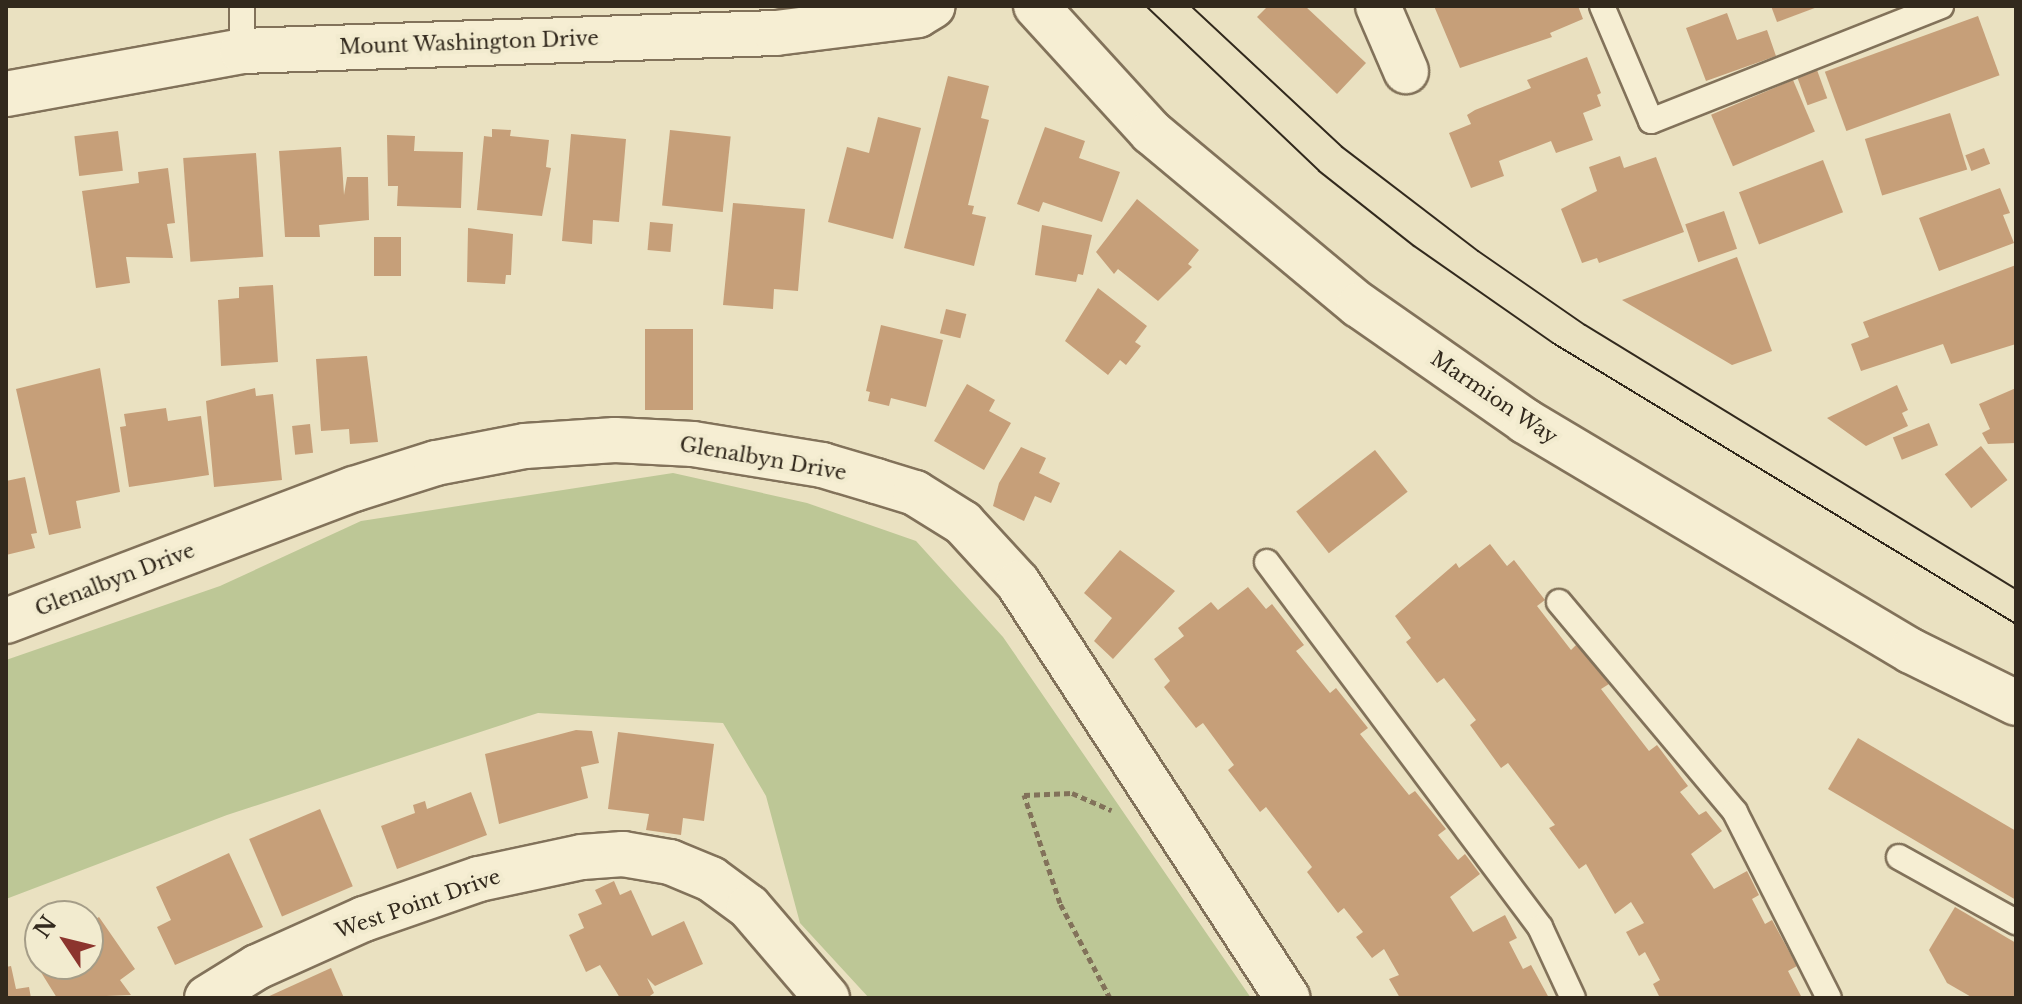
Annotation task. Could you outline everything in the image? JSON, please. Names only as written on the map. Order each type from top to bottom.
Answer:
[{"type":"street","name":"Mount Washington Drive","points":[[6,94],[242,51],[776,33],[918,15],[933,6]]},
{"type":"street","name":"Marmion Way","points":[[1036,6],[1151,132],[1359,305],[1538,429],[1911,651],[2016,703]]},
{"type":"street","points":[[1378,6],[1406,71]]},
{"type":"street","name":"Glenalbyn Drive","points":[[6,621],[436,463],[525,446],[615,440],[693,444],[822,465],[915,493],[963,523],[1018,583],[1287,998]]},
{"type":"street","name":"West Point Drive","points":[[207,998],[257,967],[364,919],[479,879],[582,857],[623,854],[670,862],[711,879],[749,907],[827,998]]},
{"type":"lane","points":[[242,6],[242,51]]},
{"type":"lane","points":[[1602,6],[1651,121],[1941,6]]},
{"type":"lane","points":[[1267,562],[1540,927],[1573,998]]},
{"type":"lane","points":[[1559,602],[1735,812],[1829,998]]},
{"type":"lane","points":[[1899,857],[2016,922]]},
{"type":"path","points":[[1110,998],[1060,903],[1024,795],[1072,793],[1182,839]]},
{"type":"green space","points":[[673,473],[807,503],[916,541],[1003,637],[1251,998],[869,998],[800,923],[766,796],[723,723],[538,713],[227,815],[6,899],[6,660],[220,586],[361,521]]},
{"type":"building","points":[[1268,6],[1305,6],[1366,63],[1337,94],[1257,17]]},
{"type":"building","points":[[1434,6],[1578,6],[1583,19],[1550,33],[1552,37],[1460,68]]},
{"type":"building","points":[[1771,6],[1820,6],[1777,22]]},
{"type":"building","points":[[1727,13],[1737,40],[1767,30],[1776,56],[1706,81],[1686,28]]},
{"type":"building","points":[[1978,16],[2000,75],[1846,131],[1825,72]]},
{"type":"building","points":[[1587,57],[1601,93],[1597,95],[1601,106],[1583,113],[1593,140],[1556,153],[1551,141],[1499,161],[1504,176],[1471,188],[1449,133],[1471,124],[1467,115],[1475,110],[1531,88],[1527,80]]},
{"type":"building","points":[[1817,70],[1827,98],[1808,105],[1797,77]]},
{"type":"building","points":[[948,76],[989,86],[981,118],[989,120],[968,205],[974,206],[972,214],[986,217],[974,266],[904,248]]},
{"type":"building","points":[[1793,80],[1815,132],[1733,166],[1711,115]]},
{"type":"building","points":[[1950,113],[1967,169],[1882,195],[1865,139]]},
{"type":"building","points":[[878,117],[921,128],[893,239],[828,222],[847,147],[869,153]]},
{"type":"building","points":[[1045,127],[1085,141],[1079,158],[1120,172],[1102,222],[1043,202],[1039,212],[1017,204]]},
{"type":"building","points":[[492,129],[511,130],[510,136],[549,140],[546,167],[551,168],[542,216],[477,210],[484,136],[492,137]]},
{"type":"building","points":[[670,130],[731,136],[723,212],[662,206]]},
{"type":"building","points":[[118,131],[123,171],[79,176],[74,136]]},
{"type":"building","points":[[571,134],[626,139],[619,222],[593,220],[592,244],[562,241]]},
{"type":"building","points":[[387,135],[415,136],[414,151],[463,152],[461,208],[397,206],[398,186],[388,186]]},
{"type":"building","points":[[341,147],[344,195],[347,177],[368,177],[369,220],[319,225],[320,237],[285,237],[279,151]]},
{"type":"building","points":[[1984,148],[1990,164],[1971,171],[1965,155]]},
{"type":"building","points":[[256,153],[263,257],[190,262],[183,158]]},
{"type":"building","points":[[1620,156],[1624,168],[1656,157],[1684,232],[1599,263],[1597,258],[1582,263],[1561,209],[1597,191],[1589,167]]},
{"type":"building","points":[[1823,160],[1843,212],[1759,245],[1739,192]]},
{"type":"building","points":[[168,168],[175,223],[167,224],[173,258],[126,257],[130,283],[96,288],[82,191],[139,183],[138,172]]},
{"type":"building","points":[[2000,188],[2010,213],[2003,215],[2014,243],[1939,271],[1919,218]]},
{"type":"building","points":[[1137,199],[1199,250],[1188,264],[1192,267],[1158,301],[1118,269],[1114,274],[1096,252]]},
{"type":"building","points":[[733,203],[805,209],[798,291],[774,289],[773,309],[723,305]]},
{"type":"building","points":[[1724,211],[1737,249],[1698,262],[1685,224]]},
{"type":"building","points":[[650,222],[673,224],[670,252],[648,250]]},
{"type":"building","points":[[1042,225],[1092,235],[1083,275],[1078,274],[1076,282],[1035,275]]},
{"type":"building","points":[[468,228],[513,234],[511,275],[506,275],[505,284],[467,282]]},
{"type":"building","points":[[374,237],[401,237],[401,276],[374,276]]},
{"type":"building","points":[[1737,257],[1772,351],[1732,365],[1622,300]]},
{"type":"building","points":[[2016,265],[2016,344],[1951,364],[1943,344],[1861,371],[1851,344],[1869,337],[1863,322]]},
{"type":"building","points":[[273,285],[278,362],[221,366],[218,300],[239,298],[239,287]]},
{"type":"building","points":[[1098,288],[1147,326],[1135,342],[1141,346],[1126,365],[1120,360],[1108,375],[1065,341]]},
{"type":"building","points":[[946,309],[966,314],[960,338],[940,333]]},
{"type":"building","points":[[881,325],[943,340],[926,407],[891,398],[889,406],[868,401],[870,392],[866,391]]},
{"type":"building","points":[[645,329],[693,329],[693,410],[645,410]]},
{"type":"building","points":[[367,356],[378,442],[350,444],[349,429],[321,431],[316,359]]},
{"type":"building","points":[[100,368],[120,492],[76,501],[81,528],[49,535],[16,389]]},
{"type":"building","points":[[967,384],[995,400],[989,411],[1011,423],[984,470],[934,441]]},
{"type":"building","points":[[1897,385],[1908,410],[1902,413],[1908,426],[1866,446],[1827,418]]},
{"type":"building","points":[[255,388],[256,396],[273,394],[282,480],[214,487],[206,401]]},
{"type":"building","points":[[2016,388],[2016,443],[1988,444],[1982,433],[1990,429],[1979,404]]},
{"type":"building","points":[[166,408],[168,421],[201,416],[209,475],[129,487],[120,427],[126,426],[124,414]]},
{"type":"building","points":[[1929,423],[1938,445],[1902,460],[1893,438]]},
{"type":"building","points":[[310,424],[313,453],[295,455],[292,426]]},
{"type":"building","points":[[1981,446],[2007,480],[1971,508],[1945,474]]},
{"type":"building","points":[[1021,447],[1046,458],[1039,473],[1060,483],[1051,503],[1035,496],[1024,521],[993,506],[999,483]]},
{"type":"building","points":[[1375,450],[1408,492],[1329,553],[1296,512]]},
{"type":"building","points":[[25,477],[37,533],[31,534],[35,548],[6,555],[6,481]]},
{"type":"building","points":[[1490,544],[1507,566],[1514,560],[1545,600],[1537,606],[1571,650],[1577,644],[1609,684],[1601,689],[1649,751],[1657,745],[1688,786],[1680,792],[1699,815],[1706,811],[1722,831],[1691,854],[1714,889],[1747,871],[1759,895],[1752,899],[1765,924],[1772,920],[1797,966],[1788,971],[1802,998],[1660,998],[1653,984],[1660,980],[1645,952],[1639,956],[1626,932],[1644,923],[1631,902],[1615,914],[1586,864],[1579,869],[1549,828],[1555,825],[1508,763],[1501,768],[1470,725],[1476,720],[1444,678],[1437,683],[1406,642],[1411,638],[1395,616],[1456,563],[1459,568]]},
{"type":"building","points":[[1120,550],[1175,591],[1113,659],[1094,641],[1112,618],[1084,593]]},
{"type":"building","points":[[1248,587],[1266,609],[1272,604],[1304,645],[1296,651],[1330,693],[1336,688],[1368,728],[1360,734],[1409,795],[1415,791],[1446,829],[1438,835],[1458,860],[1465,854],[1480,874],[1450,897],[1473,932],[1505,915],[1517,938],[1509,942],[1523,969],[1531,965],[1549,998],[1400,998],[1389,979],[1399,975],[1384,949],[1372,958],[1356,937],[1363,932],[1344,908],[1338,913],[1307,872],[1312,867],[1266,807],[1260,812],[1228,770],[1234,765],[1203,723],[1196,728],[1164,687],[1170,681],[1154,659],[1184,636],[1178,628],[1211,602],[1218,610]]},
{"type":"building","points":[[576,730],[592,731],[599,763],[581,767],[588,798],[499,824],[485,754]]},
{"type":"building","points":[[618,732],[714,744],[704,821],[683,818],[681,835],[646,830],[649,814],[608,809]]},
{"type":"building","points":[[1858,738],[2016,831],[2016,900],[1828,789]]},
{"type":"building","points":[[471,792],[487,835],[397,869],[381,826],[415,813],[413,805],[425,801],[427,809]]},
{"type":"building","points":[[320,809],[353,886],[282,916],[249,839]]},
{"type":"building","points":[[229,853],[263,927],[175,965],[157,927],[171,920],[156,887]]},
{"type":"building","points":[[614,881],[620,895],[631,890],[652,936],[684,921],[703,964],[655,986],[647,978],[654,993],[647,998],[620,998],[600,965],[586,972],[569,935],[584,928],[578,914],[602,904],[595,890]]},
{"type":"building","points":[[1955,907],[2016,943],[2016,998],[1973,998],[1947,983],[1929,950]]},
{"type":"building","points":[[104,924],[135,969],[120,980],[131,995],[57,998],[46,980],[104,980]]},
{"type":"building","points":[[11,966],[16,989],[29,987],[31,998],[6,998],[6,967]]},
{"type":"building","points":[[331,968],[344,998],[265,998]]},
{"type":"tram line","points":[[1146,6],[1319,171],[1414,246],[1553,343],[2016,624]]},
{"type":"tram line","points":[[1191,6],[1342,147],[1478,251],[1585,325],[2016,589]]}]
